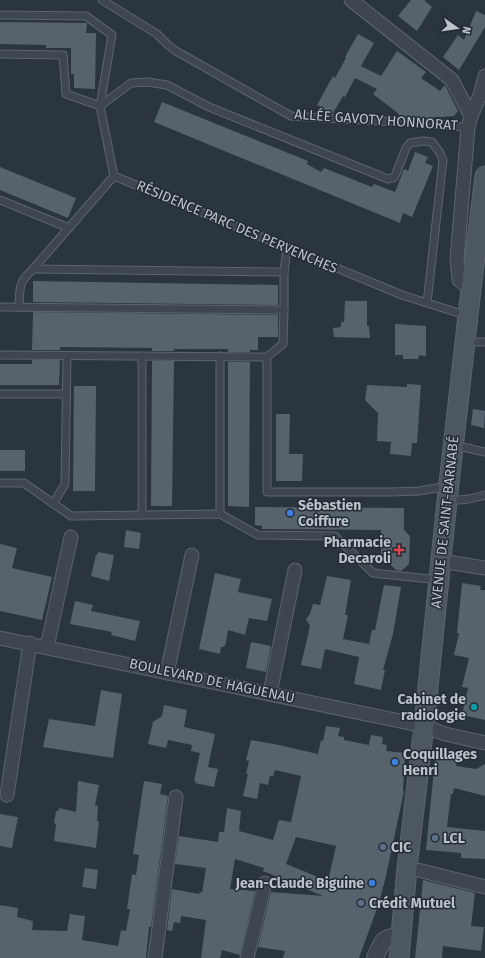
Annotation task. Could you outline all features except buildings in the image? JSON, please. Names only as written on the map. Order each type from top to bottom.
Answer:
[{"type":"main road","name":"AVENUE DE SAINT-BARNABÉ","points":[[399,958],[407,868],[424,726],[471,289],[482,227],[485,176]]},
{"type":"street","points":[[351,0],[452,80],[470,122]]},
{"type":"street","points":[[471,289],[459,280],[457,259],[470,122],[485,76]]},
{"type":"street","points":[[47,647],[71,537]]},
{"type":"street","points":[[167,673],[192,554]]},
{"type":"street","points":[[441,561],[485,568]]},
{"type":"street","points":[[270,693],[295,570]]},
{"type":"street","name":"BOULEVARD DE HAGUENAU","points":[[0,638],[30,643],[424,726],[445,734],[485,743]]},
{"type":"street","points":[[7,795],[30,643]]},
{"type":"street","points":[[154,958],[176,796]]},
{"type":"street","points":[[407,868],[485,887]]},
{"type":"street","points":[[247,958],[265,882]]},
{"type":"street","points":[[375,958],[384,940],[390,937],[400,937]]},
{"type":"lane","name":"ALLÉE GAVOTY HONNORAT","points":[[102,0],[157,34],[176,51],[291,116],[449,125],[470,122]]},
{"type":"lane","points":[[0,15],[86,16],[112,35],[100,106],[114,176],[33,269],[24,277],[20,286],[19,307]]},
{"type":"lane","points":[[0,54],[63,56],[66,94],[100,106]]},
{"type":"lane","points":[[100,106],[131,84],[147,82],[167,84],[209,107],[388,179],[395,176],[406,148],[410,143],[423,141],[432,142],[443,160],[427,303]]},
{"type":"lane","name":"RÉSIDENCE PARC DES PERVENCHES","points":[[114,176],[402,295],[468,316]]},
{"type":"lane","points":[[0,200],[69,228]]},
{"type":"lane","points":[[0,355],[267,357],[283,344],[284,272],[287,248]]},
{"type":"lane","points":[[33,269],[284,272]]},
{"type":"lane","points":[[0,307],[284,310]]},
{"type":"lane","points":[[465,342],[485,342]]},
{"type":"lane","points":[[53,504],[65,484],[67,356]]},
{"type":"lane","points":[[142,356],[142,515]]},
{"type":"lane","points":[[220,356],[220,514]]},
{"type":"lane","points":[[267,357],[267,492],[419,491],[448,493],[469,499],[485,495]]},
{"type":"lane","points":[[0,394],[66,394]]},
{"type":"lane","points":[[454,445],[485,452]]},
{"type":"lane","points":[[0,483],[24,483],[71,516],[220,514],[258,535],[335,536],[374,573],[439,580]]},
{"type":"place","name":"Sébastien Coiffure","points":[[290,513]]},
{"type":"place","name":"Pharmacie Decaroli","points":[[399,550]]},
{"type":"place","name":"Cabinet de radiologie","points":[[474,707]]},
{"type":"place","name":"Coquillages Henri","points":[[395,762]]},
{"type":"place","name":"LCL","points":[[435,838]]},
{"type":"place","name":"CIC","points":[[383,847]]},
{"type":"place","name":"Jean-Claude Biguine","points":[[372,883]]},
{"type":"place","name":"Crédit Mutuel","points":[[361,903]]}]
